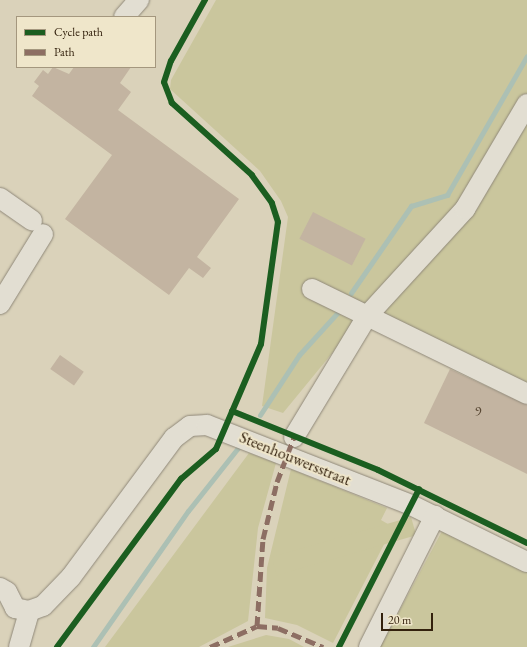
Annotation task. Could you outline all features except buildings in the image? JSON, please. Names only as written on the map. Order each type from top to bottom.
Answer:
[{"type":"street","points":[[125,16],[139,0]]},
{"type":"street","points":[[294,437],[368,315],[466,209],[527,104]]},
{"type":"street","points":[[0,198],[37,227],[0,304]]},
{"type":"street","points":[[312,289],[368,315],[527,394]]},
{"type":"street","name":"Steenhouwersstraat","points":[[15,609],[43,606],[58,594],[174,438],[190,426],[207,425],[224,430],[435,516],[527,562]]},
{"type":"street","points":[[369,647],[435,516]]},
{"type":"street","points":[[0,588],[7,592],[15,609],[19,647]]},
{"type":"shaded area","points":[[216,0],[527,0],[527,400],[361,318],[283,413],[262,406],[288,217],[281,201],[260,171],[170,89],[171,80]]},
{"type":"shaded area","points":[[249,453],[276,463],[258,528],[248,621],[199,647],[105,647]]},
{"type":"shaded area","points":[[291,469],[387,508],[381,520],[393,527],[333,643],[297,625],[265,618],[267,568]]},
{"type":"shaded area","points":[[411,517],[416,535],[277,575],[272,557]]},
{"type":"shaded area","points":[[449,518],[527,557],[527,647],[380,647]]},
{"type":"shaded area","points":[[266,635],[289,639],[304,647],[228,647]]},
{"type":"waterway","points":[[351,293],[411,206],[447,195],[527,56]]},
{"type":"waterway","points":[[260,415],[299,355],[340,310]]},
{"type":"waterway","points":[[93,647],[188,511],[238,448]]},
{"type":"marked path","points":[[257,626],[263,539],[277,482],[294,437]]},
{"type":"marked path","points":[[210,647],[257,626],[278,628],[323,647]]},
{"type":"cycle path","points":[[57,647],[181,479],[216,449],[261,344],[278,222],[272,203],[252,175],[172,103],[164,82],[171,61],[205,0]]},
{"type":"cycle path","points":[[232,411],[378,470],[527,543]]},
{"type":"cycle path","points":[[339,647],[419,489]]}]
